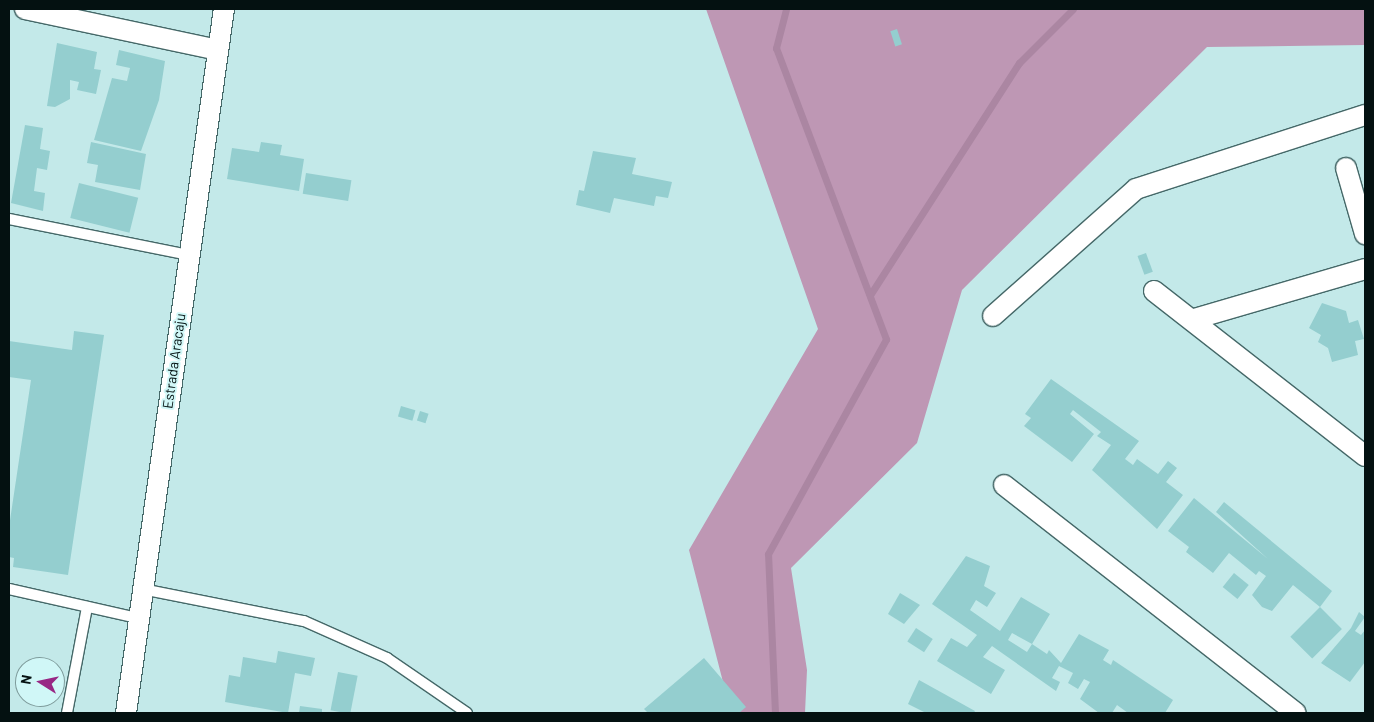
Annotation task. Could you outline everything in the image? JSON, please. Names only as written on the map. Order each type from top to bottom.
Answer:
[{"type":"street","points":[[25,9],[218,50]]},
{"type":"street","name":"Estrada Aracaju","points":[[126,713],[224,9]]},
{"type":"street","points":[[993,316],[1136,189],[1365,115]]},
{"type":"street","points":[[1346,168],[1365,234]]},
{"type":"street","points":[[1194,319],[1365,269]]},
{"type":"street","points":[[1154,291],[1194,319],[1365,456]]},
{"type":"street","points":[[1004,485],[1296,713]]},
{"type":"lane","points":[[9,219],[189,255]]},
{"type":"lane","points":[[9,589],[138,618]]},
{"type":"lane","points":[[142,589],[304,621],[387,658],[468,713]]},
{"type":"lane","points":[[67,713],[87,607]]},
{"type":"shaded area","points":[[706,9],[1365,9],[1365,45],[1207,47],[962,290],[917,443],[791,568],[807,670],[805,713],[731,713],[689,550],[818,329]]},
{"type":"building","points":[[897,29],[902,44],[895,46],[890,31]]},
{"type":"building","points":[[57,43],[97,52],[94,69],[101,70],[96,94],[77,90],[79,82],[70,80],[70,99],[55,107],[47,106]]},
{"type":"building","points":[[119,50],[165,61],[159,100],[141,151],[94,140],[112,78],[127,81],[130,68],[116,65]]},
{"type":"building","points":[[25,125],[43,128],[40,149],[50,151],[47,170],[37,168],[34,191],[45,193],[43,211],[11,203]]},
{"type":"building","points":[[91,142],[146,154],[140,190],[95,182],[98,165],[87,163]]},
{"type":"building","points":[[261,142],[282,145],[280,155],[304,159],[299,191],[227,179],[232,148],[259,152]]},
{"type":"building","points":[[593,151],[636,158],[632,174],[672,182],[668,198],[656,196],[654,206],[614,198],[610,213],[576,205],[579,190],[584,191]]},
{"type":"building","points":[[306,173],[351,180],[348,201],[303,194]]},
{"type":"building","points":[[79,183],[138,198],[129,233],[70,218]]},
{"type":"building","points":[[1146,253],[1153,272],[1144,275],[1138,256]]},
{"type":"building","points":[[1322,303],[1346,311],[1349,323],[1358,320],[1364,339],[1355,341],[1358,355],[1332,362],[1328,348],[1318,342],[1321,335],[1309,328]]},
{"type":"building","points":[[74,331],[104,335],[68,575],[13,567],[14,558],[9,557],[9,527],[31,380],[9,377],[9,341],[72,350]]},
{"type":"building","points":[[1051,379],[1139,441],[1125,459],[1133,465],[1137,459],[1158,474],[1168,461],[1177,468],[1166,482],[1183,495],[1157,529],[1092,470],[1111,445],[1097,436],[1101,432],[1073,410],[1070,414],[1094,434],[1072,462],[1024,426],[1031,418],[1025,414]]},
{"type":"building","points":[[401,406],[415,410],[412,421],[398,417]]},
{"type":"building","points":[[420,411],[429,414],[425,423],[417,421]]},
{"type":"building","points":[[1194,498],[1268,559],[1216,512],[1224,502],[1332,591],[1320,607],[1293,585],[1272,611],[1262,607],[1252,595],[1266,576],[1259,571],[1256,575],[1229,553],[1213,573],[1186,552],[1189,547],[1168,531]]},
{"type":"building","points":[[966,556],[990,566],[984,586],[996,593],[987,607],[976,600],[970,610],[1000,631],[1021,597],[1050,614],[1032,644],[1047,654],[1049,650],[1061,663],[1079,634],[1109,650],[1103,660],[1111,665],[1113,660],[1173,700],[1165,713],[1128,713],[1117,705],[1112,713],[1099,713],[1080,699],[1090,682],[1084,679],[1078,689],[1068,683],[1073,673],[1059,666],[1052,678],[1060,682],[1056,691],[992,646],[983,657],[1005,670],[991,694],[937,661],[951,638],[967,647],[977,635],[932,604]],"holes":[[[1012,633],[1032,644],[1027,652],[1008,640]]]},
{"type":"building","points":[[1234,573],[1249,585],[1237,599],[1223,587]]},
{"type":"building","points":[[900,593],[920,605],[904,624],[888,614]]},
{"type":"building","points":[[1320,607],[1342,629],[1312,659],[1290,637]]},
{"type":"building","points":[[1359,612],[1365,617],[1355,631],[1361,635],[1365,630],[1365,662],[1350,682],[1321,663],[1351,628]]},
{"type":"building","points":[[916,628],[933,639],[924,652],[907,641]]},
{"type":"building","points":[[278,651],[315,658],[311,676],[295,673],[288,713],[225,702],[229,675],[240,677],[243,657],[276,663]]},
{"type":"building","points":[[704,658],[746,707],[739,713],[648,713],[644,709]]},
{"type":"building","points":[[338,672],[358,676],[350,713],[331,710]]},
{"type":"building","points":[[919,680],[975,711],[974,713],[926,713],[908,704]]},
{"type":"building","points":[[300,706],[322,709],[322,713],[299,713]]},
{"type":"waterway","points":[[775,713],[768,554],[886,339],[776,48],[786,9]]},
{"type":"waterway","points":[[870,295],[1019,63],[1073,9]]}]
